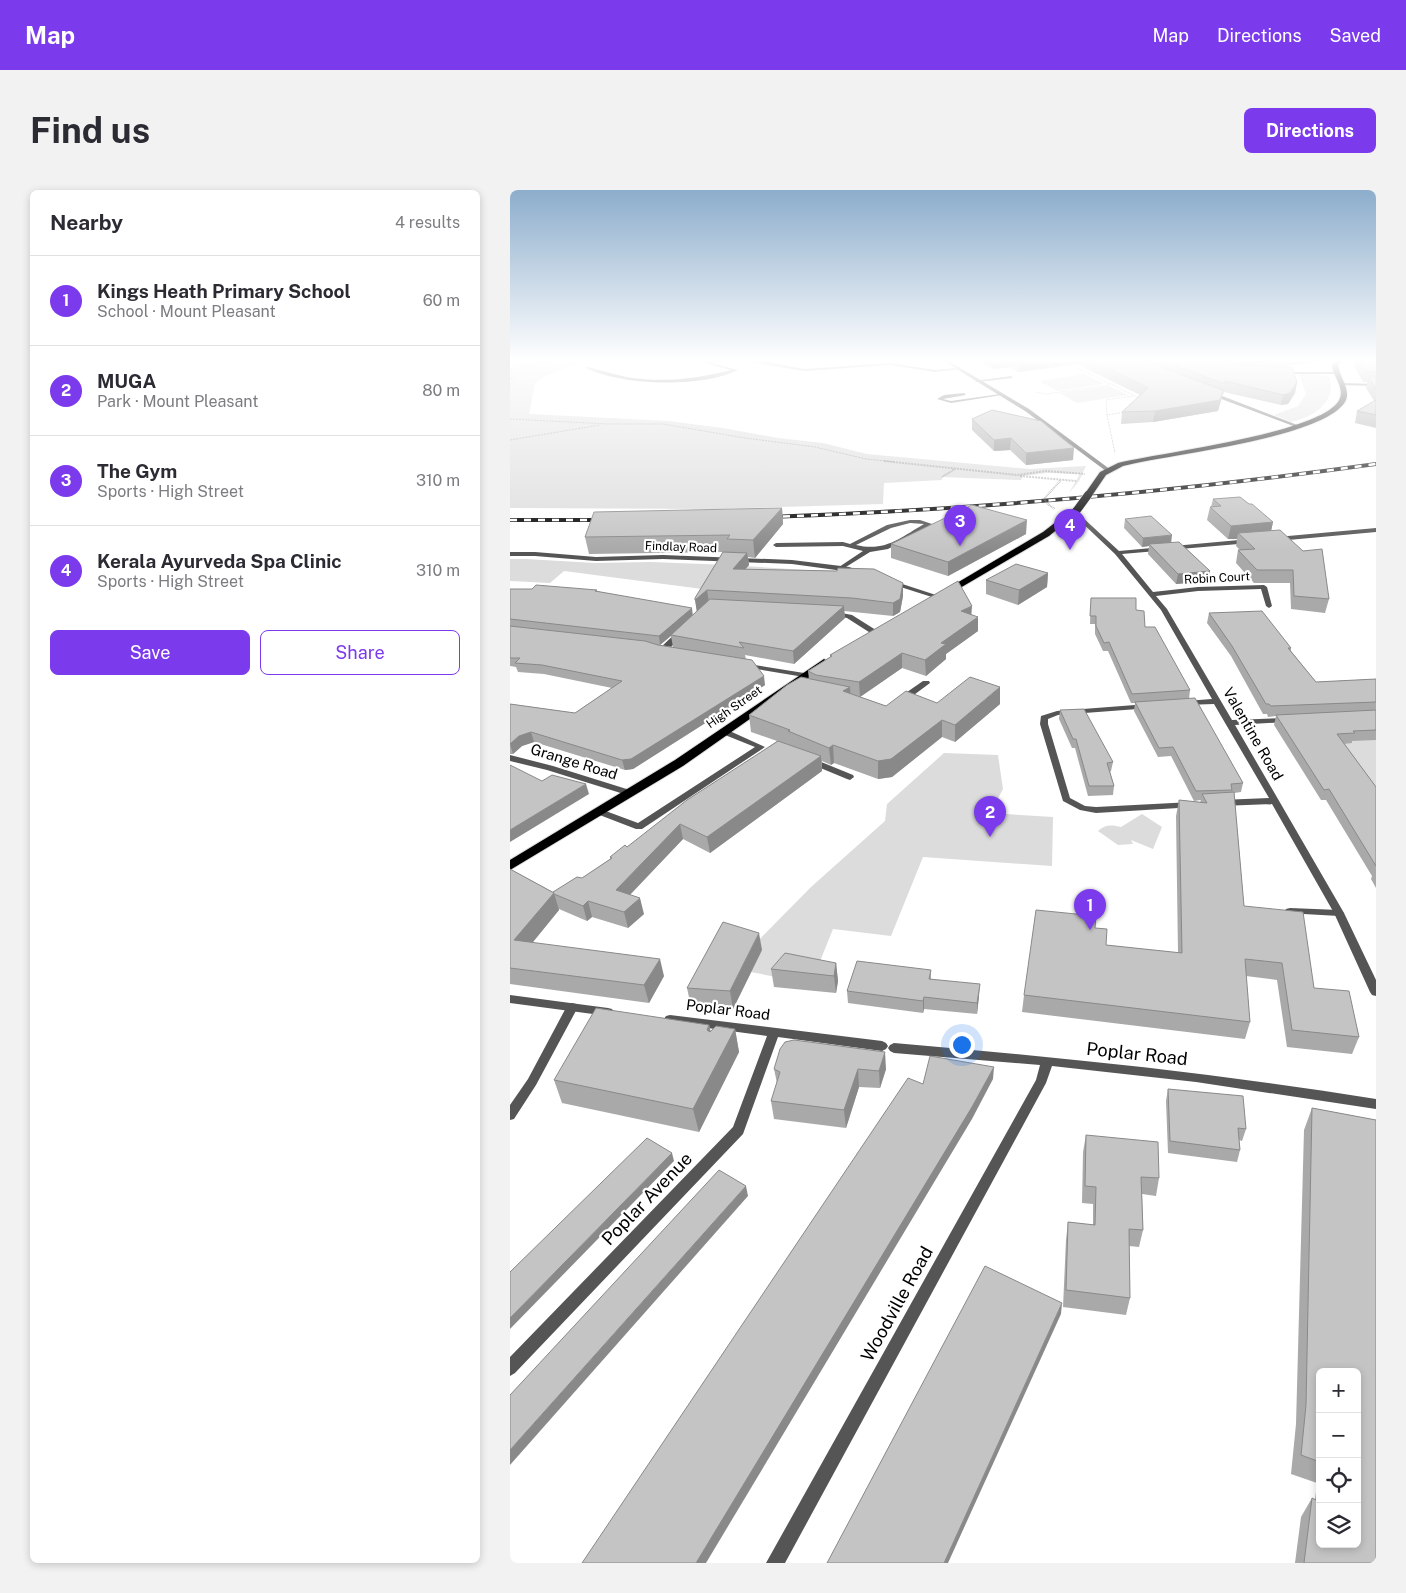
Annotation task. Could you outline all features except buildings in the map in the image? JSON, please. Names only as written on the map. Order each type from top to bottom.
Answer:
[{"type":"highway","points":[[921,606],[1046,534],[1075,512],[1088,495],[1098,477],[1108,470],[1137,461],[1223,444],[1302,424]]},
{"type":"highway","name":"High Street","points":[[510,866],[679,763],[722,731],[838,654]]},
{"type":"street","points":[[1046,424],[1108,470]]},
{"type":"street","points":[[1293,424],[1298,426]]},
{"type":"street","name":"Valentine Road","points":[[1075,512],[1117,553],[1153,594],[1172,621],[1339,914],[1376,992]]},
{"type":"street","points":[[776,545],[851,546],[868,550],[886,548],[929,524],[914,521],[891,526],[851,546]]},
{"type":"street","points":[[1270,540],[1376,530]]},
{"type":"street","points":[[1117,553],[1261,540]]},
{"type":"street","points":[[841,568],[868,550]]},
{"type":"street","name":"Findlay Road","points":[[510,554],[596,559],[626,556],[792,562],[841,568],[868,575]]},
{"type":"street","points":[[886,581],[937,597]]},
{"type":"street","name":"Robin Court","points":[[1153,594],[1198,589],[1264,587],[1269,606]]},
{"type":"street","points":[[819,612],[848,615],[875,633]]},
{"type":"street","points":[[673,652],[660,649],[689,626]]},
{"type":"street","points":[[739,664],[804,675]]},
{"type":"street","points":[[891,706],[926,683]]},
{"type":"street","points":[[789,686],[802,691]]},
{"type":"street","points":[[1180,704],[1218,701]]},
{"type":"street","points":[[1162,705],[1057,713],[1044,718],[1044,724],[1066,799],[1084,808],[1096,810],[1275,801]]},
{"type":"street","points":[[1231,723],[1299,720]]},
{"type":"street","points":[[722,731],[760,747],[773,749]]},
{"type":"street","points":[[600,812],[624,819],[639,827],[760,747]]},
{"type":"street","points":[[798,756],[850,776]]},
{"type":"street","name":"Grange Road","points":[[510,758],[550,768],[630,794]]},
{"type":"street","points":[[1282,911],[1339,914]]},
{"type":"street","points":[[510,999],[620,1013]]},
{"type":"street","points":[[510,1115],[532,1082],[572,1007]]},
{"type":"street","name":"Poplar Road","points":[[658,1018],[888,1047],[1047,1061],[1286,1088],[1376,1104]]},
{"type":"street","name":"Poplar Avenue","points":[[510,1368],[738,1130],[774,1032]]},
{"type":"street","name":"Woodville Road","points":[[776,1563],[1042,1080],[1047,1061]]},
{"type":"path","points":[[510,440],[608,424]]},
{"type":"path","points":[[663,424],[745,438],[815,447],[866,459],[1076,481]]},
{"type":"path","points":[[1108,470],[1116,451],[1109,424]]},
{"type":"path","points":[[942,477],[956,469]]},
{"type":"path","points":[[1017,475],[1060,471],[1098,477]]},
{"type":"path","points":[[1051,508],[1044,498],[1062,480]]},
{"type":"shaded area","points":[[510,424],[692,424],[823,443],[867,454],[1030,469],[1086,466],[1079,481],[1069,493],[1080,474],[1047,473],[1023,476],[1021,480],[942,477],[942,480],[884,483],[883,504],[715,509],[510,508]]},
{"type":"shaded area","points":[[510,559],[595,563],[651,562],[728,565],[824,571],[841,575],[710,590],[564,571],[550,583],[510,581]]},
{"type":"shaded area","points":[[1376,722],[1376,809],[1336,744],[1351,743],[1314,725]]},
{"type":"shaded area","points":[[944,753],[998,755],[1003,789],[990,813],[1053,817],[1052,866],[923,857],[891,936],[833,929],[814,976],[781,978],[751,972],[762,950],[752,947],[811,887],[885,821],[887,804]]},
{"type":"shaded area","points":[[1142,814],[1162,827],[1153,849],[1131,840],[1133,844],[1118,845],[1098,831],[1103,827],[1121,827]]},
{"type":"railway","points":[[769,517],[997,505],[1224,483],[1376,464]]},
{"type":"railway","points":[[510,520],[604,520]]},
{"type":"place","name":"The Gym","points":[[960,546]]},
{"type":"place","name":"Kerala Ayurveda Spa Clinic","points":[[1070,550]]},
{"type":"place","name":"MUGA","points":[[990,837]]},
{"type":"place","name":"Kings Heath Primary School","points":[[1090,930]]}]
